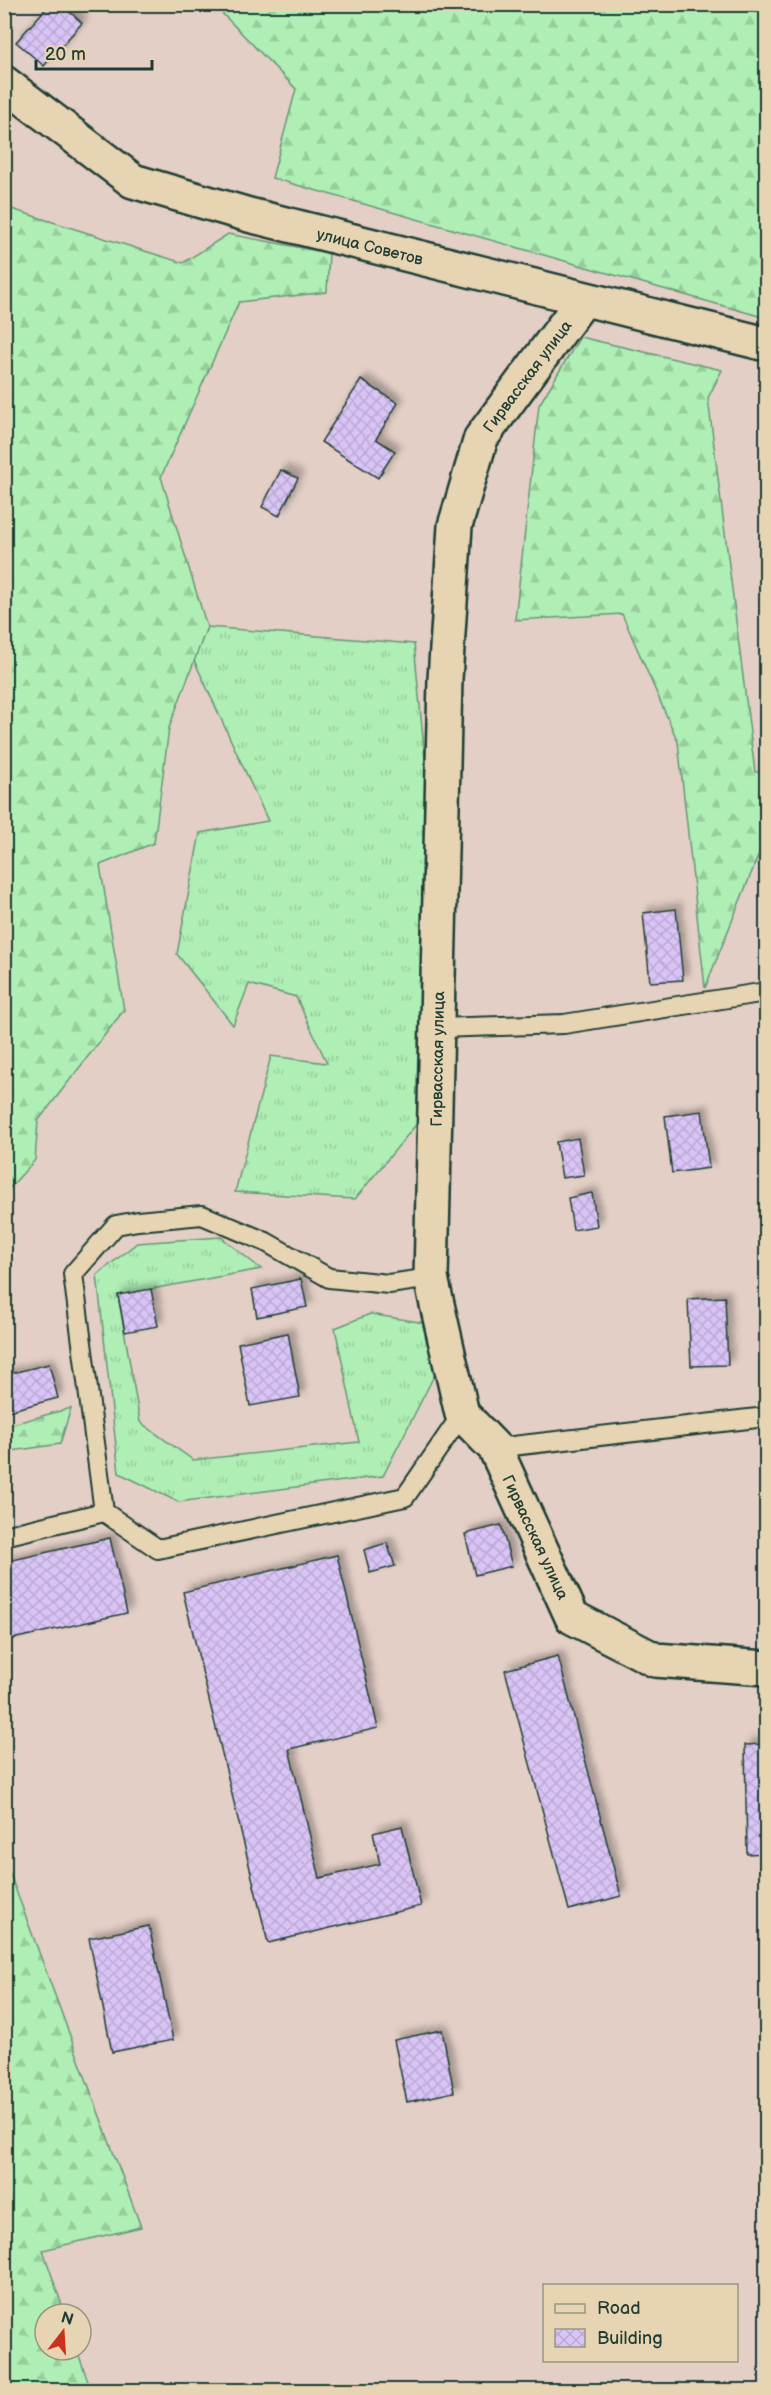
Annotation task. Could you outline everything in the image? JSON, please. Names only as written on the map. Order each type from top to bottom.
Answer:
[{"type":"street","name":"улица Советов","points":[[4,83],[133,181],[249,215],[766,344]]},
{"type":"street","name":"Гирвасская улица","points":[[584,300],[481,438],[455,526],[446,679],[431,1278],[462,1414],[495,1448],[572,1617],[656,1660],[766,1668]]},
{"type":"lane","points":[[437,1028],[564,1024],[766,992]]},
{"type":"lane","points":[[431,1278],[389,1284],[329,1278],[266,1242],[202,1215],[116,1225],[74,1274],[105,1512],[158,1549],[405,1497],[462,1414]]},
{"type":"lane","points":[[495,1448],[766,1417]]},
{"type":"lane","points":[[4,1536],[105,1512]]},
{"type":"green space","points":[[214,5],[766,5],[766,318],[272,178],[296,89]]},
{"type":"green space","points":[[5,207],[183,263],[228,234],[329,253],[327,292],[239,302],[161,477],[207,627],[169,728],[154,843],[100,865],[124,1010],[38,1121],[35,1160],[5,1193]]},
{"type":"green space","points":[[580,337],[722,370],[708,398],[755,772],[766,772],[766,853],[761,849],[705,988],[678,742],[622,614],[515,620],[539,405]]},
{"type":"green space","points":[[207,627],[414,644],[433,843],[419,1121],[355,1199],[235,1192],[271,1056],[327,1063],[296,997],[249,984],[233,1025],[177,954],[200,833],[268,821],[194,660]]},
{"type":"green space","points":[[221,1237],[261,1269],[118,1295],[140,1422],[193,1460],[359,1442],[335,1328],[370,1314],[425,1323],[436,1372],[383,1476],[178,1502],[119,1473],[97,1275],[137,1243]]},
{"type":"green space","points":[[71,1408],[60,1444],[5,1452],[5,1426]]},
{"type":"green space","points":[[4,1858],[141,2227],[43,2250],[61,2302],[33,2302],[33,2362],[81,2362],[91,2390],[5,2390]]},
{"type":"building","points":[[50,4],[61,4],[82,23],[44,66],[16,42]]},
{"type":"building","points":[[361,380],[398,403],[376,439],[395,451],[378,478],[321,442]]},
{"type":"building","points":[[281,470],[298,478],[279,516],[262,507]]},
{"type":"building","points":[[676,909],[683,980],[650,982],[643,913]]},
{"type":"building","points":[[702,1111],[709,1168],[672,1173],[665,1116]]},
{"type":"building","points":[[578,1138],[584,1175],[562,1178],[556,1142]]},
{"type":"building","points":[[592,1193],[597,1226],[573,1230],[568,1198]]},
{"type":"building","points":[[301,1279],[307,1307],[257,1317],[252,1289]]},
{"type":"building","points":[[151,1289],[158,1326],[125,1332],[118,1295]]},
{"type":"building","points":[[725,1297],[728,1365],[691,1366],[688,1299]]},
{"type":"building","points":[[288,1333],[300,1397],[250,1406],[238,1343]]},
{"type":"building","points":[[49,1364],[58,1398],[4,1412],[4,1375]]},
{"type":"building","points":[[501,1525],[512,1566],[475,1575],[465,1534]]},
{"type":"building","points":[[110,1538],[127,1613],[4,1641],[4,1562]]},
{"type":"building","points":[[387,1543],[395,1566],[370,1573],[364,1550]]},
{"type":"building","points":[[337,1555],[378,1728],[289,1749],[320,1878],[380,1864],[373,1833],[402,1826],[421,1906],[268,1943],[183,1592]]},
{"type":"building","points":[[558,1656],[621,1896],[569,1910],[505,1670]]},
{"type":"building","points":[[766,1744],[766,1853],[747,1854],[745,1745]]},
{"type":"building","points":[[149,1926],[173,2040],[112,2052],[89,1938]]},
{"type":"building","points":[[442,2030],[454,2092],[407,2102],[394,2040]]}]
